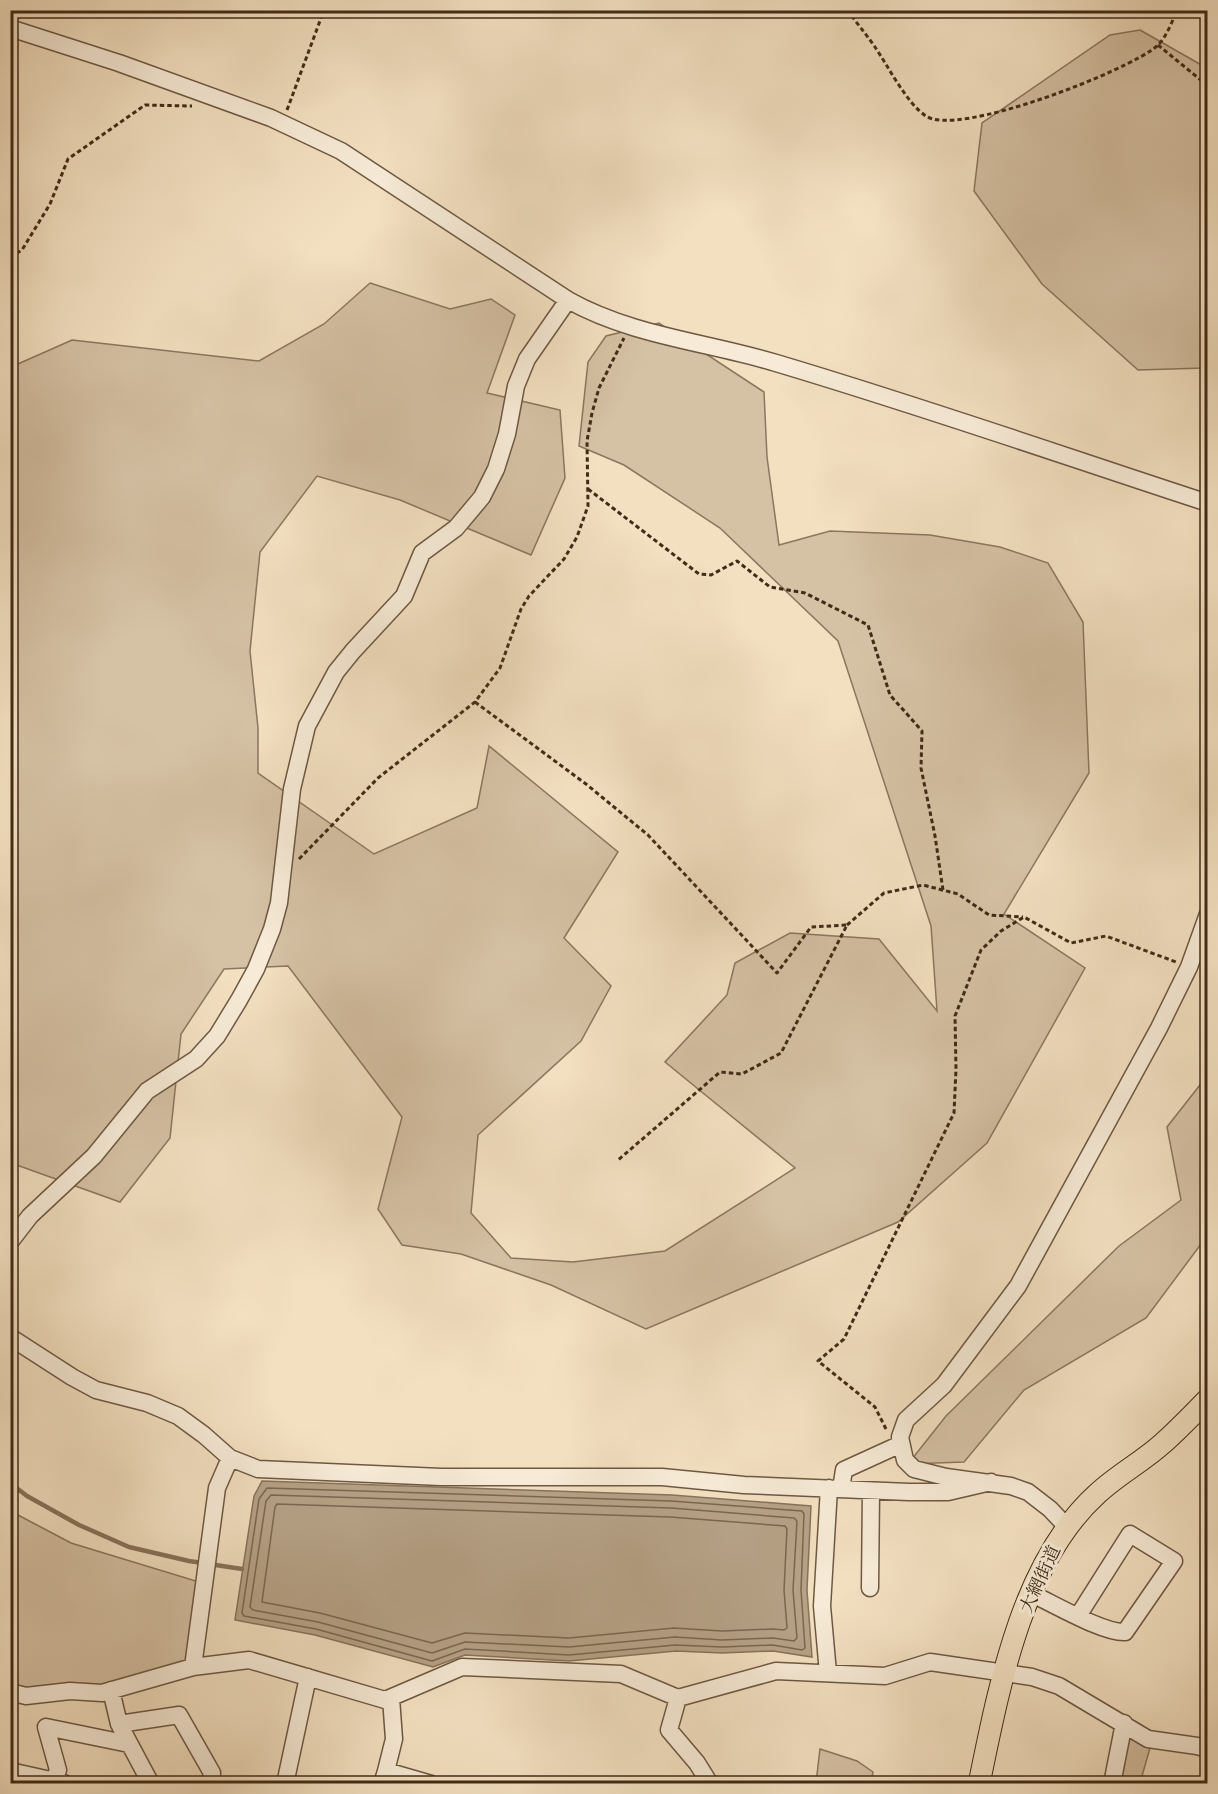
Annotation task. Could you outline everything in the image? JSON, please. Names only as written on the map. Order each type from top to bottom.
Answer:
[{"type":"main road","name":"大網街道","points":[[979,1784],[1011,1648],[1048,1556],[1067,1527],[1097,1494],[1162,1444],[1208,1399]]},
{"type":"street","points":[[10,28],[119,63],[282,122],[341,151],[568,300],[594,314],[630,326],[774,362],[1208,503]]},
{"type":"street","points":[[10,1242],[30,1216],[94,1156],[147,1091],[196,1059],[217,1036],[256,969],[272,929],[279,903],[294,780],[307,726],[317,704],[336,672],[404,596],[422,553],[456,528],[482,497],[496,469],[507,434],[516,386],[527,359],[568,300]]},
{"type":"street","points":[[1067,1527],[1050,1509],[1028,1492],[1011,1486],[946,1477],[914,1469],[905,1460],[898,1446],[900,1437],[906,1420],[944,1384],[1018,1286],[1153,1039],[1189,967],[1208,914]]},
{"type":"street","points":[[10,1337],[96,1390],[147,1403],[178,1416],[230,1458],[258,1469],[441,1477],[662,1477],[744,1485],[871,1491],[948,1492],[991,1482]]},
{"type":"street","points":[[828,1673],[822,1606],[835,1489],[844,1470],[898,1446]]},
{"type":"street","points":[[193,1666],[217,1488],[230,1458]]},
{"type":"street","points":[[870,1588],[871,1491]]},
{"type":"street","points":[[1032,1594],[1078,1616],[1116,1632],[1125,1632],[1174,1561],[1130,1534],[1078,1616]]},
{"type":"street","points":[[10,1692],[26,1696],[70,1691],[102,1693],[193,1666],[249,1660],[385,1700],[462,1667],[621,1674],[678,1698],[776,1671],[885,1676],[930,1662],[1032,1677],[1059,1686],[1148,1738],[1208,1749]]},
{"type":"street","points":[[285,1784],[308,1677]]},
{"type":"street","points":[[111,1690],[119,1724],[151,1784]]},
{"type":"street","points":[[391,1698],[394,1739],[384,1778],[431,1784]]},
{"type":"street","points":[[678,1698],[669,1730],[691,1755],[710,1784]]},
{"type":"street","points":[[119,1724],[179,1714],[212,1773],[210,1784]]},
{"type":"street","points":[[1113,1784],[1124,1723]]},
{"type":"street","points":[[10,1771],[58,1783],[58,1770],[46,1727],[129,1744]]},
{"type":"path","points":[[282,122],[324,10]]},
{"type":"path","points":[[847,10],[915,106],[927,118],[941,121],[961,120],[1049,97],[1135,60],[1158,45],[1177,10]]},
{"type":"path","points":[[1158,45],[1208,86]]},
{"type":"path","points":[[10,257],[22,250],[50,204],[68,159],[145,105],[200,106],[223,100]]},
{"type":"path","points":[[281,878],[378,778],[475,702],[500,668],[521,609],[529,596],[564,559],[577,537],[588,506],[587,441],[592,414],[599,388],[630,326]]},
{"type":"path","points":[[588,489],[699,574],[711,575],[737,561],[770,587],[805,593],[868,625],[891,694],[922,731],[921,768],[943,890]]},
{"type":"path","points":[[475,702],[586,784],[648,835],[777,973],[811,927],[847,925]]},
{"type":"path","points":[[617,1161],[720,1072],[742,1074],[781,1053],[847,925],[884,893],[923,885],[958,894],[989,915],[1024,917],[1071,943],[1106,936],[1189,967]]},
{"type":"path","points":[[898,1446],[875,1407],[818,1361],[844,1339],[954,1113],[955,1016],[981,950],[1001,931],[1024,917]]},
{"type":"shaded area","points":[[1140,30],[1205,67],[1208,121],[1208,341],[1204,368],[1138,370],[1042,284],[974,191],[982,123],[1110,35]]},
{"type":"shaded area","points":[[370,283],[450,309],[491,299],[515,315],[487,393],[560,410],[565,478],[531,555],[400,500],[317,476],[260,552],[250,651],[258,728],[258,773],[374,854],[477,808],[489,746],[618,852],[564,938],[611,986],[581,1041],[478,1135],[471,1213],[511,1258],[573,1262],[665,1251],[795,1168],[665,1062],[727,995],[735,963],[790,933],[879,939],[937,1011],[931,926],[838,641],[720,528],[624,465],[579,446],[588,362],[606,336],[659,323],[764,392],[767,457],[779,545],[830,531],[930,535],[1000,547],[1048,563],[1083,622],[1089,773],[1004,914],[1085,968],[987,1143],[898,1222],[646,1329],[551,1285],[461,1254],[402,1245],[378,1209],[402,1117],[288,966],[224,969],[181,1034],[170,1138],[120,1202],[11,1163],[11,367],[72,340],[259,361],[324,324]]},
{"type":"shaded area","points":[[1207,1076],[1207,1236],[1146,1318],[1024,1390],[964,1462],[908,1464],[946,1416],[1119,1246],[1181,1200],[1167,1127]]},
{"type":"shaded area","points":[[18,1515],[71,1543],[199,1582],[190,1663],[105,1686],[27,1691],[10,1685],[10,1524]]},
{"type":"shaded area","points":[[1131,1735],[1150,1748],[1140,1783],[1117,1781],[1125,1739]]},
{"type":"shaded area","points":[[820,1749],[857,1761],[873,1772],[871,1783],[816,1783]]},
{"type":"water","points":[[262,1481],[672,1495],[811,1506],[807,1590],[812,1657],[773,1651],[722,1653],[676,1651],[569,1661],[465,1655],[433,1667],[315,1635],[235,1620],[254,1496]]},
{"type":"waterway","points":[[10,1483],[27,1496],[79,1525],[129,1547],[189,1561],[242,1569]]}]
